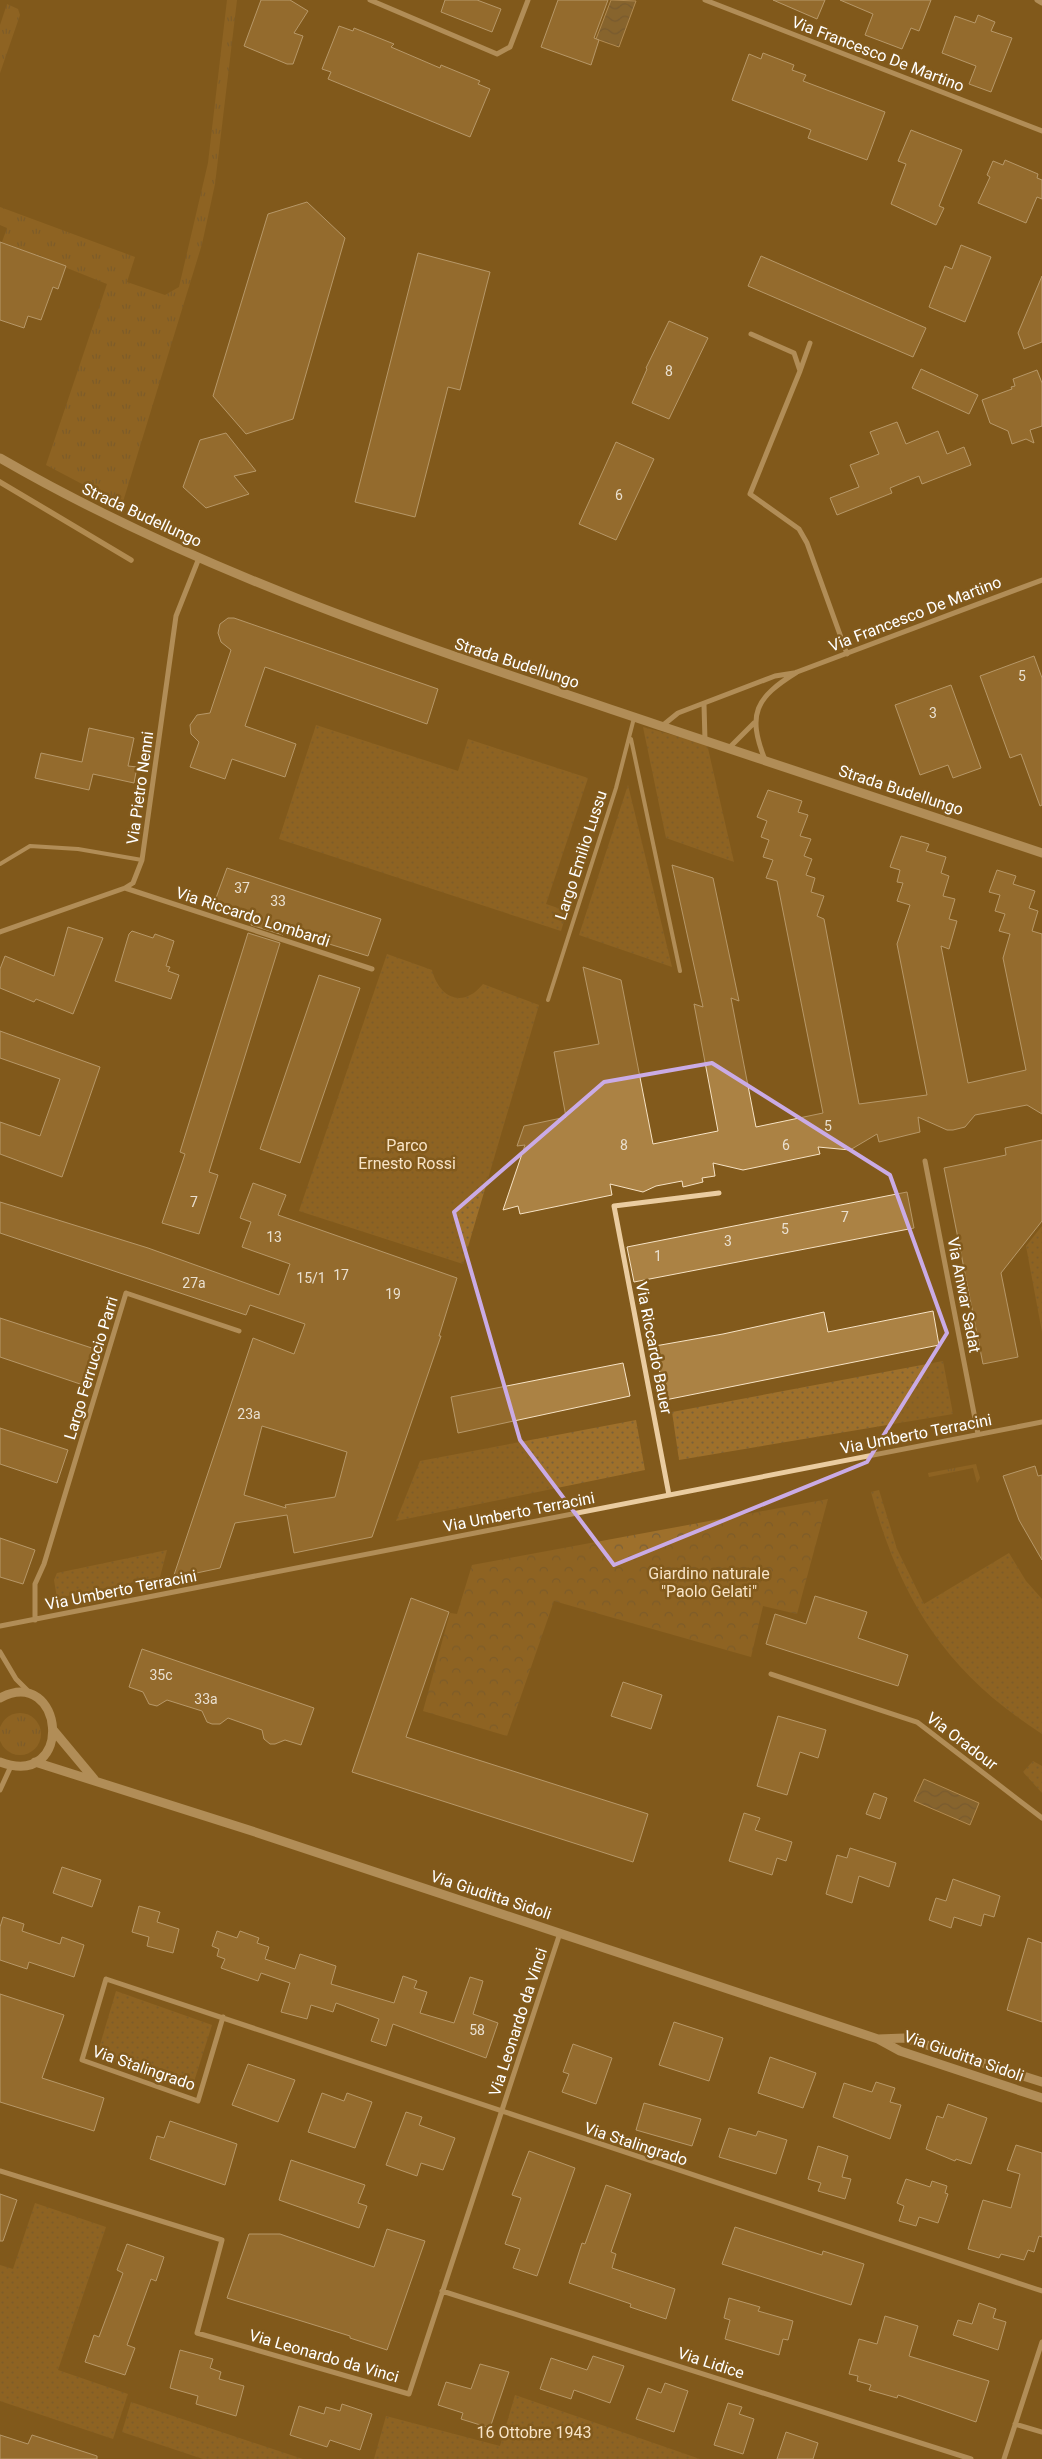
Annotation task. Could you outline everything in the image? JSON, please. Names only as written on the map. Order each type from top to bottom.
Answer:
[{"type":"street","points":[[370,0],[497,54],[510,47],[528,0]]},
{"type":"street","name":"Via Francesco De Martino","points":[[705,0],[1042,131]]},
{"type":"street","points":[[1037,0],[1042,3]]},
{"type":"street","points":[[751,334],[794,353],[800,371]]},
{"type":"street","points":[[810,343],[750,494],[799,529],[807,544],[847,654]]},
{"type":"street","name":"Strada Budellungo","points":[[0,458],[52,488],[199,558],[439,652],[1042,853]]},
{"type":"street","name":"Via Pietro Nenni","points":[[125,888],[133,883],[142,860],[176,616],[199,558]]},
{"type":"street","name":"Via Francesco De Martino","points":[[662,726],[678,713],[775,676],[797,672],[847,654],[1042,580]]},
{"type":"street","name":"Via Francesco De Martino","points":[[729,748],[754,723],[757,711],[766,696],[797,672]]},
{"type":"street","points":[[704,704],[705,741]]},
{"type":"street","points":[[754,723],[756,738],[765,760]]},
{"type":"street","points":[[0,932],[125,888]]},
{"type":"street","name":"Via Riccardo Lombardi","points":[[125,888],[372,969]]},
{"type":"street","name":"Via Anwar Sadat","points":[[925,1161],[978,1434]]},
{"type":"street","name":"Via Riccardo Bauer","points":[[669,1495],[614,1206],[719,1193]]},
{"type":"street","name":"Largo Ferruccio Parri","points":[[35,1620],[35,1584],[44,1564],[126,1293],[239,1331]]},
{"type":"street","name":"Via Umberto Terracini","points":[[0,1626],[1042,1422]]},
{"type":"street","points":[[0,1652],[16,1680],[49,1711],[54,1731],[52,1744],[45,1754],[35,1762]]},
{"type":"street","name":"Via Oradour","points":[[771,1674],[917,1722],[1042,1818]]},
{"type":"street","points":[[0,1698],[15,1693],[34,1696]]},
{"type":"street","points":[[54,1731],[94,1780]]},
{"type":"street","name":"Via Giuditta Sidoli","points":[[0,1762],[11,1766],[24,1766],[35,1762],[94,1780],[878,2039],[900,2051],[1042,2098]]},
{"type":"street","points":[[0,1790],[11,1766]]},
{"type":"street","name":"Via Leonardo da Vinci","points":[[0,2171],[222,2240],[197,2333],[409,2394],[560,1934]]},
{"type":"street","name":"Via Stalingrado","points":[[223,2017],[198,2101],[82,2060],[106,1979],[223,2017],[502,2112],[1042,2291]]},
{"type":"street","name":"Via Giuditta Sidoli","points":[[878,2039],[905,2038],[1042,2082]]},
{"type":"street","name":"Via Lidice","points":[[442,2290],[972,2459]]},
{"type":"street","points":[[1004,2459],[1042,2342]]},
{"type":"street","points":[[1015,2424],[1042,2432]]},
{"type":"lane","name":"Largo Emilio Lussu","points":[[548,1000],[630,737],[634,717]]},
{"type":"lane","points":[[630,737],[680,971]]},
{"type":"lane","points":[[0,864],[30,846],[78,849],[142,860]]},
{"type":"highlighted area","points":[[712,1063],[890,1175],[947,1333],[867,1462],[614,1565],[520,1440],[454,1212],[604,1082]]},
{"type":"green space","points":[[227,0],[237,0],[215,184],[202,244],[122,505],[46,465],[107,284],[2,242],[7,228],[0,225],[0,207],[135,257],[127,282],[165,295],[179,287],[208,163]]},
{"type":"green space","points":[[7,4],[18,9],[20,15],[0,73],[0,25]]},
{"type":"green space","points":[[316,725],[458,771],[468,739],[588,778],[546,904],[567,911],[561,931],[279,839]]},
{"type":"green space","points":[[643,727],[707,744],[734,862],[666,838]]},
{"type":"green space","points":[[628,785],[672,967],[579,935]]},
{"type":"green space","name":"Parco Ernesto Rossi","points":[[387,954],[432,970],[440,988],[453,997],[468,996],[483,984],[539,1005],[463,1264],[299,1211]]},
{"type":"green space","points":[[1042,1226],[1042,1332],[1026,1246]]},
{"type":"green space","points":[[943,1361],[953,1414],[679,1460],[672,1412]]},
{"type":"green space","points":[[636,1420],[645,1470],[396,1521],[420,1461]]},
{"type":"green space","points":[[976,1464],[980,1478],[977,1483],[973,1468],[929,1477],[928,1473]]},
{"type":"green space","points":[[879,1490],[897,1549],[924,1604],[1009,1553],[1026,1581],[1042,1599],[1042,1734],[1009,1711],[979,1686],[932,1631],[913,1600],[897,1567],[883,1531],[871,1492]]},
{"type":"green space","name":"Giardino naturale \"Paolo Gelati\"","points":[[828,1499],[797,1614],[763,1606],[751,1657],[554,1601],[507,1736],[423,1711],[450,1613],[457,1614],[472,1565]]},
{"type":"green space","points":[[167,1550],[160,1577],[57,1598],[54,1580],[57,1573]]},
{"type":"green space","points":[[24,1713],[32,1716],[38,1722],[41,1734],[38,1746],[32,1752],[16,1755],[8,1752],[2,1746],[-1,1730],[2,1722],[8,1716]]},
{"type":"green space","points":[[1033,1761],[1042,1766],[1042,1793],[1023,1772]]},
{"type":"green space","points":[[116,1991],[212,2025],[192,2088],[97,2055]]},
{"type":"green space","points":[[35,2203],[106,2227],[58,2370],[128,2394],[113,2439],[0,2401],[0,2265],[13,2269]]},
{"type":"green space","name":"16 Ottobre 1943","points":[[515,2395],[700,2459],[374,2459],[386,2416],[500,2446]]},
{"type":"green space","points":[[131,2402],[303,2459],[203,2459],[122,2432]]},
{"type":"water","points":[[611,0],[636,1],[619,47],[596,39]]},
{"type":"water","points":[[924,1779],[979,1803],[970,1825],[914,1801]]},
{"type":"building","points":[[261,0],[290,0],[308,11],[294,33],[303,36],[293,64],[287,64],[244,46]]},
{"type":"building","points":[[445,0],[477,0],[501,9],[492,32],[441,12]]},
{"type":"building","points":[[558,0],[608,0],[594,38],[599,40],[591,65],[541,47]]},
{"type":"building","points":[[773,0],[825,0],[817,19]]},
{"type":"building","points":[[840,0],[931,0],[919,31],[911,28],[902,49],[865,35],[873,14]]},
{"type":"building","points":[[978,15],[995,22],[991,31],[1012,38],[991,92],[969,84],[976,66],[942,53],[955,16],[975,23]]},
{"type":"building","points":[[339,26],[353,31],[354,28],[394,44],[391,47],[440,68],[441,65],[480,81],[478,84],[490,89],[470,137],[328,79],[331,72],[322,69]]},
{"type":"building","points":[[763,53],[794,65],[792,70],[806,75],[803,81],[885,112],[867,160],[808,138],[811,130],[732,100],[749,54],[761,59]]},
{"type":"building","points":[[911,130],[962,150],[939,206],[944,208],[936,225],[891,204],[906,164],[898,161]]},
{"type":"building","points":[[1005,160],[1038,174],[1037,178],[1042,180],[1042,199],[1037,197],[1026,223],[978,203],[990,177],[987,175],[993,161],[1003,165]]},
{"type":"building","points":[[307,202],[345,238],[293,419],[246,434],[213,396],[268,214]]},
{"type":"building","points":[[0,242],[66,266],[58,289],[53,287],[41,320],[28,316],[24,328],[0,320]]},
{"type":"building","points":[[961,245],[991,257],[965,322],[929,307],[945,266],[952,269]]},
{"type":"building","points":[[418,253],[490,272],[460,390],[448,387],[415,517],[355,502]]},
{"type":"building","points":[[761,256],[926,328],[913,357],[748,286]]},
{"type":"building","points":[[1042,276],[1042,342],[1024,349],[1018,333]]},
{"type":"building","points":[[669,321],[708,338],[669,419],[632,403],[646,368]]},
{"type":"building","points":[[921,369],[978,395],[969,414],[912,388]]},
{"type":"building","points":[[1037,370],[1042,383],[1042,426],[1030,430],[1034,443],[1026,439],[1012,444],[1008,431],[990,423],[982,400],[1012,389],[1011,387],[1015,386],[1013,379]]},
{"type":"building","points":[[897,422],[906,444],[938,431],[947,454],[964,447],[971,465],[922,484],[919,476],[890,488],[892,493],[837,515],[830,498],[859,487],[850,465],[879,454],[870,432]]},
{"type":"building","points":[[226,433],[256,471],[234,476],[249,494],[206,508],[183,487],[200,440]]},
{"type":"building","points":[[616,442],[654,459],[616,540],[579,524]]},
{"type":"building","points":[[228,618],[234,618],[438,689],[427,724],[265,667],[245,726],[296,744],[285,777],[232,759],[225,779],[190,767],[199,742],[191,734],[190,725],[197,715],[210,713],[231,650],[221,642],[218,633],[220,624]]},
{"type":"building","points":[[1034,656],[1042,678],[1042,805],[1040,806],[1021,754],[1010,758],[980,676]]},
{"type":"building","points":[[951,685],[981,768],[953,778],[948,765],[920,775],[895,705]]},
{"type":"building","points":[[89,728],[134,738],[128,766],[137,767],[134,783],[93,774],[89,790],[35,778],[41,753],[82,762]]},
{"type":"building","points":[[768,790],[802,801],[798,812],[808,815],[800,836],[811,839],[804,856],[812,859],[806,875],[815,878],[811,892],[824,896],[817,916],[824,919],[859,1104],[927,1095],[897,944],[910,905],[897,901],[903,883],[897,882],[900,870],[890,867],[901,836],[929,844],[926,851],[946,857],[941,873],[949,876],[943,896],[955,899],[949,919],[957,921],[949,949],[941,946],[968,1083],[1026,1070],[1003,958],[1010,934],[999,931],[1005,914],[995,911],[1000,895],[989,892],[997,870],[1016,876],[1013,884],[1035,891],[1029,908],[1038,911],[1032,931],[1042,934],[1042,1114],[1027,1105],[975,1115],[965,1127],[953,1130],[947,1130],[918,1117],[920,1132],[879,1142],[877,1134],[850,1150],[818,1147],[820,1154],[743,1170],[713,1163],[715,1176],[702,1178],[703,1182],[683,1187],[682,1181],[656,1186],[643,1192],[610,1184],[612,1195],[520,1214],[518,1206],[503,1210],[525,1145],[517,1146],[524,1126],[566,1117],[554,1052],[599,1044],[583,967],[621,980],[653,1144],[718,1131],[694,1004],[703,1007],[672,865],[713,878],[739,1001],[731,998],[756,1127],[823,1113],[777,881],[766,878],[773,860],[763,857],[769,840],[761,837],[767,821],[757,817]]},
{"type":"building","points":[[227,868],[381,919],[368,956],[284,930],[283,935],[251,925],[252,920],[213,906]]},
{"type":"building","points":[[68,927],[103,938],[73,1014],[36,999],[34,1002],[0,988],[0,969],[5,956],[54,976]]},
{"type":"building","points":[[132,931],[153,938],[155,934],[174,941],[166,966],[170,967],[168,971],[179,975],[171,999],[115,981],[129,934]]},
{"type":"building","points":[[248,933],[280,943],[209,1172],[218,1175],[199,1234],[162,1223],[185,1154],[180,1152]]},
{"type":"building","points":[[319,975],[360,988],[300,1163],[260,1149]]},
{"type":"building","points":[[0,1031],[100,1067],[62,1177],[0,1154],[0,1122],[40,1136],[60,1079],[0,1058]]},
{"type":"building","points":[[1042,1140],[1042,1221],[1001,1273],[1018,1357],[983,1364],[944,1168],[1006,1155],[1005,1148]]},
{"type":"building","points":[[253,1183],[286,1195],[278,1215],[457,1278],[439,1336],[441,1336],[372,1537],[294,1553],[287,1515],[235,1523],[220,1568],[173,1578],[253,1338],[294,1354],[305,1324],[250,1305],[246,1315],[0,1233],[0,1202],[148,1248],[279,1295],[290,1264],[242,1247],[251,1222],[240,1218]],"holes":[[[262,1426],[347,1452],[335,1497],[285,1505],[286,1508],[244,1495]]]},
{"type":"building","points":[[907,1192],[914,1228],[634,1282],[627,1247]]},
{"type":"building","points":[[933,1311],[939,1345],[665,1400],[655,1346],[723,1334],[824,1312],[828,1332]]},
{"type":"building","points":[[0,1318],[101,1351],[89,1387],[0,1357]]},
{"type":"building","points":[[623,1363],[630,1396],[458,1433],[451,1397]]},
{"type":"building","points":[[0,1428],[68,1450],[57,1483],[0,1464]]},
{"type":"building","points":[[1035,1466],[1038,1476],[1042,1475],[1042,1560],[1019,1520],[1003,1476]]},
{"type":"building","points":[[0,1538],[35,1550],[23,1584],[0,1577]]},
{"type":"building","points":[[815,1596],[867,1612],[858,1638],[908,1655],[898,1686],[766,1644],[775,1614],[806,1624]]},
{"type":"building","points":[[411,1598],[449,1612],[406,1737],[648,1814],[633,1862],[352,1772]]},
{"type":"building","points":[[142,1649],[314,1708],[301,1745],[285,1740],[270,1744],[264,1739],[262,1730],[228,1718],[220,1724],[212,1724],[207,1722],[202,1711],[167,1700],[157,1706],[149,1704],[143,1692],[129,1687]]},
{"type":"building","points":[[623,1682],[662,1695],[651,1729],[611,1716]]},
{"type":"building","points":[[778,1716],[826,1730],[818,1758],[800,1752],[787,1795],[757,1786]]},
{"type":"building","points":[[874,1793],[887,1798],[880,1819],[866,1814]]},
{"type":"building","points":[[744,1813],[760,1818],[755,1830],[792,1842],[786,1861],[777,1858],[772,1875],[729,1861]]},
{"type":"building","points":[[850,1848],[896,1863],[889,1887],[859,1876],[852,1903],[826,1894],[837,1855],[847,1858]]},
{"type":"building","points":[[62,1867],[101,1880],[92,1907],[53,1893]]},
{"type":"building","points":[[953,1879],[1000,1896],[994,1917],[984,1914],[981,1926],[954,1917],[951,1928],[929,1920],[936,1898],[946,1901]]},
{"type":"building","points":[[139,1906],[160,1912],[157,1922],[179,1929],[173,1953],[147,1946],[149,1937],[132,1932]]},
{"type":"building","points":[[3,1917],[24,1924],[22,1931],[60,1944],[62,1937],[84,1945],[74,1977],[29,1962],[27,1969],[0,1960],[0,1927]]},
{"type":"building","points":[[217,1931],[237,1938],[240,1931],[259,1938],[257,1943],[269,1947],[265,1959],[295,1969],[300,1954],[336,1966],[331,1984],[394,2003],[403,1976],[417,1981],[414,1988],[427,1992],[420,2013],[454,2023],[470,1977],[483,1981],[473,2014],[498,2023],[486,2058],[393,2024],[386,2046],[371,2041],[379,2019],[336,2003],[333,2012],[311,2005],[307,2019],[281,2012],[290,1983],[261,1973],[258,1981],[221,1968],[225,1959],[217,1956],[219,1949],[212,1946]]},
{"type":"building","points":[[1028,1938],[1042,1943],[1042,2022],[1007,2010]]},
{"type":"building","points":[[0,1994],[64,2015],[42,2078],[104,2098],[94,2131],[0,2102]]},
{"type":"building","points":[[674,2022],[723,2038],[709,2081],[659,2065]]},
{"type":"building","points":[[573,2044],[612,2058],[596,2104],[562,2092],[569,2074],[563,2072]]},
{"type":"building","points":[[770,2057],[816,2073],[803,2108],[758,2093]]},
{"type":"building","points":[[248,2064],[295,2080],[278,2122],[232,2105]]},
{"type":"building","points":[[876,2082],[895,2088],[890,2102],[901,2105],[890,2139],[833,2117],[844,2083],[872,2092]]},
{"type":"building","points":[[322,2093],[344,2101],[347,2093],[372,2102],[355,2148],[308,2132]]},
{"type":"building","points":[[644,2103],[701,2119],[692,2146],[636,2130]]},
{"type":"building","points":[[948,2104],[987,2118],[971,2164],[956,2159],[955,2161],[926,2149],[937,2116],[943,2118]]},
{"type":"building","points":[[406,2112],[422,2117],[419,2125],[455,2138],[443,2170],[421,2163],[417,2176],[386,2165]]},
{"type":"building","points":[[170,2121],[237,2144],[225,2185],[150,2159],[157,2136],[164,2138]]},
{"type":"building","points":[[729,2128],[756,2136],[758,2131],[787,2140],[776,2174],[719,2157]]},
{"type":"building","points":[[1016,2145],[1042,2153],[1042,2237],[1039,2236],[1034,2252],[1028,2250],[1024,2260],[1001,2254],[999,2258],[968,2249],[983,2200],[1011,2208],[1020,2174],[1007,2170]]},
{"type":"building","points":[[818,2146],[848,2156],[842,2177],[851,2179],[845,2199],[818,2191],[821,2183],[808,2179]]},
{"type":"building","points":[[529,2151],[575,2168],[537,2276],[513,2268],[520,2249],[505,2244],[521,2198],[512,2195]]},
{"type":"building","points":[[291,2160],[365,2185],[358,2203],[367,2206],[359,2228],[279,2200]]},
{"type":"building","points":[[906,2179],[930,2187],[932,2181],[947,2186],[945,2193],[948,2194],[938,2223],[919,2217],[916,2226],[899,2221],[904,2206],[897,2203]]},
{"type":"building","points":[[606,2185],[631,2194],[611,2252],[616,2254],[612,2268],[675,2289],[666,2319],[630,2307],[631,2304],[569,2283],[582,2243],[585,2244]]},
{"type":"building","points":[[0,2194],[17,2200],[3,2241],[0,2241]]},
{"type":"building","points":[[735,2227],[822,2255],[823,2251],[864,2264],[851,2305],[722,2264]]},
{"type":"building","points":[[387,2229],[425,2241],[387,2350],[350,2338],[350,2336],[227,2298],[249,2234],[280,2234],[374,2267]]},
{"type":"building","points":[[127,2244],[164,2257],[156,2281],[151,2279],[127,2345],[135,2348],[125,2375],[85,2362],[94,2335],[99,2337],[123,2273],[117,2270]]},
{"type":"building","points":[[729,2298],[760,2307],[758,2311],[793,2321],[788,2340],[783,2339],[779,2355],[725,2339],[730,2320],[724,2318]]},
{"type":"building","points":[[979,2303],[996,2309],[993,2318],[1006,2322],[998,2350],[953,2335],[958,2320],[972,2324]]},
{"type":"building","points":[[885,2316],[918,2326],[909,2356],[989,2381],[976,2422],[898,2395],[897,2398],[869,2390],[871,2385],[857,2381],[858,2376],[849,2374],[859,2339],[877,2344]]},
{"type":"building","points":[[180,2350],[213,2359],[210,2368],[221,2372],[219,2379],[244,2386],[236,2416],[196,2404],[198,2396],[170,2388]]},
{"type":"building","points":[[593,2356],[624,2366],[610,2403],[574,2390],[571,2399],[540,2389],[551,2358],[587,2370]]},
{"type":"building","points":[[480,2364],[509,2372],[490,2428],[461,2419],[463,2413],[438,2405],[446,2382],[471,2389]]},
{"type":"building","points":[[665,2383],[688,2391],[674,2432],[636,2419],[648,2388],[661,2393]]},
{"type":"building","points":[[728,2403],[742,2407],[739,2414],[754,2419],[743,2454],[714,2445]]},
{"type":"building","points":[[342,2404],[372,2414],[360,2450],[330,2440],[327,2447],[290,2435],[299,2406],[324,2414],[326,2407],[340,2411]]},
{"type":"building","points":[[786,2432],[818,2443],[813,2459],[777,2459]]},
{"type":"building","points":[[0,2435],[28,2444],[32,2435],[97,2456],[97,2459],[0,2459]]},
{"type":"waterway","points":[[0,482],[131,560]]}]
